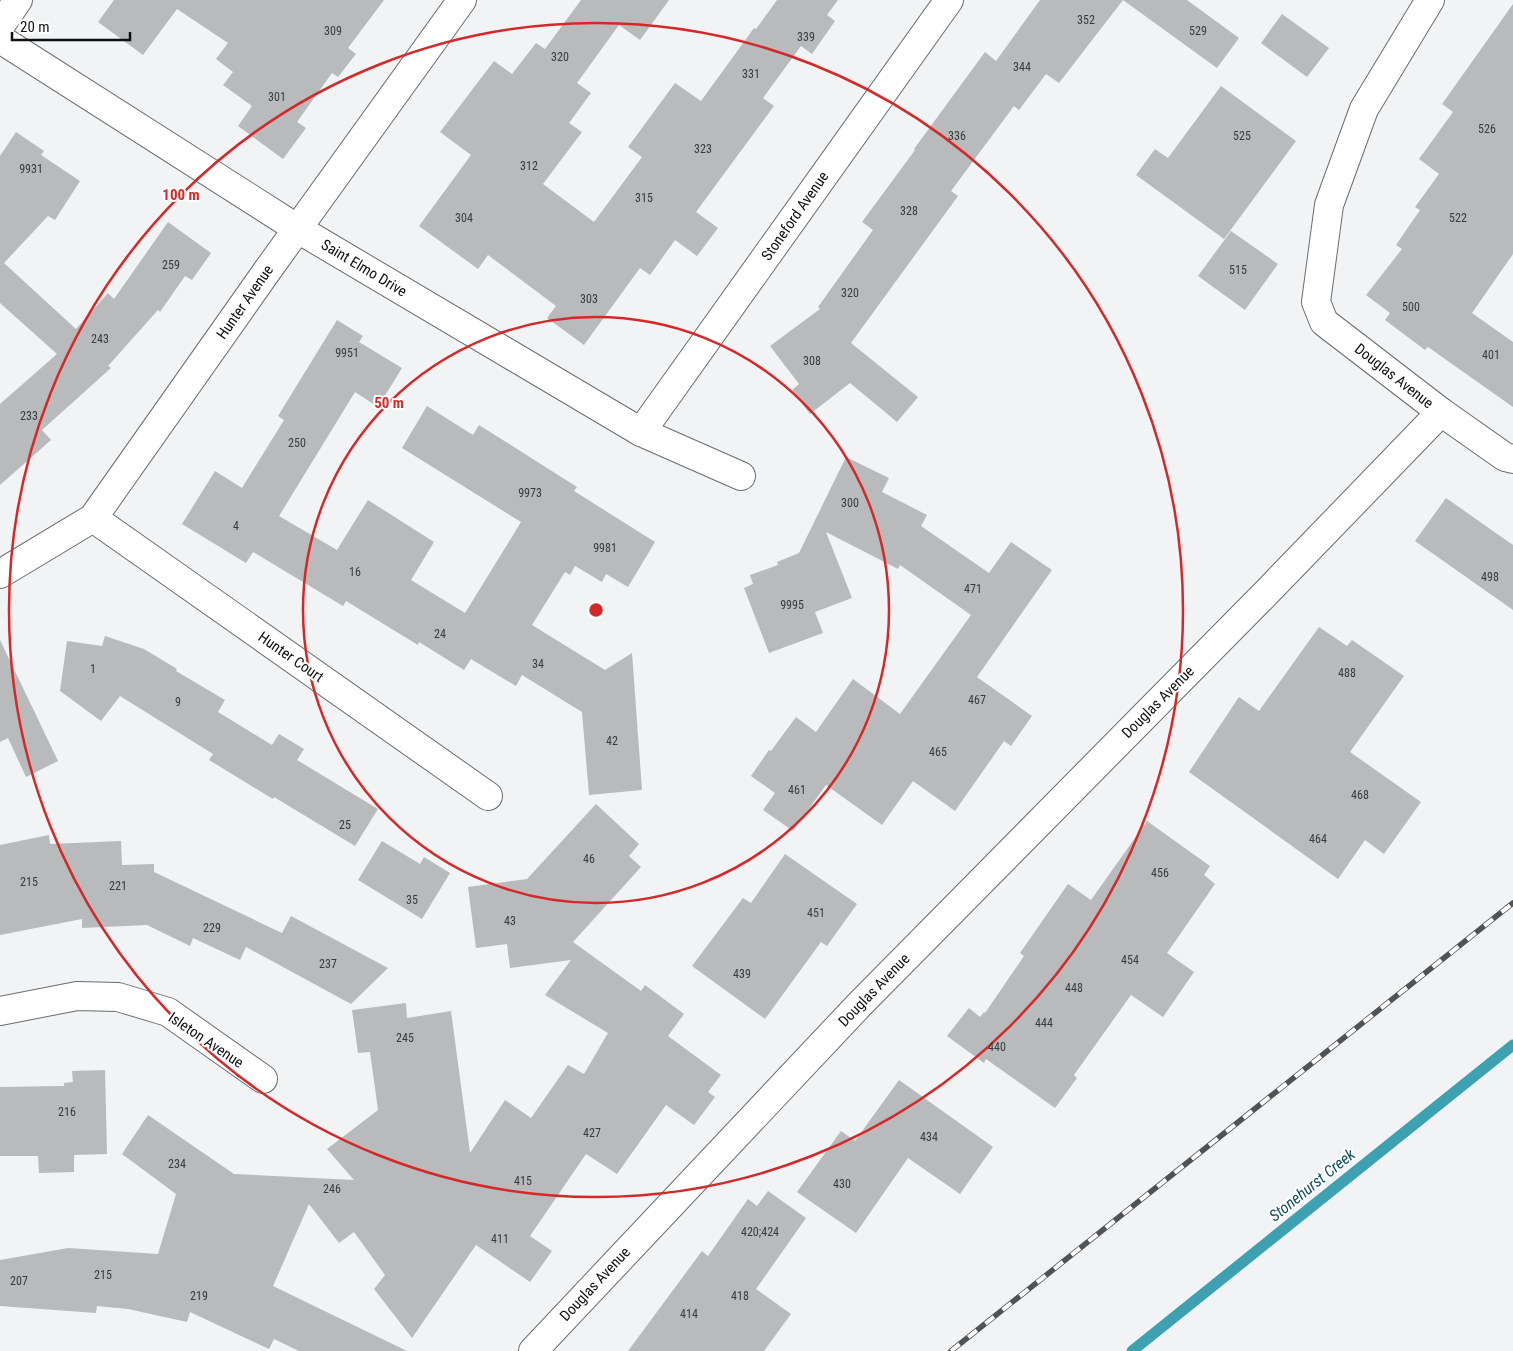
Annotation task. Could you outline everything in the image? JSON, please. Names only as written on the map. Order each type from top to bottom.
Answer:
[{"type":"street","points":[[0,26],[18,0]]},
{"type":"street","name":"Hunter Avenue","points":[[0,574],[93,518],[462,0]]},
{"type":"street","name":"Stoneford Avenue","points":[[641,432],[948,0]]},
{"type":"street","name":"Douglas Avenue","points":[[533,1351],[860,1004],[1442,412],[1324,322],[1316,302],[1329,205],[1364,109],[1430,0]]},
{"type":"street","name":"Saint Elmo Drive","points":[[0,39],[298,229],[641,432],[741,476]]},
{"type":"street","points":[[1442,412],[1505,457],[1513,459]]},
{"type":"street","name":"Hunter Court","points":[[93,518],[488,796]]},
{"type":"street","name":"Isleton Avenue","points":[[0,1011],[77,996],[118,996],[168,1012],[263,1079]]},
{"type":"building","points":[[114,0],[384,0],[348,48],[356,54],[338,77],[332,73],[297,122],[306,128],[283,159],[238,126],[252,106],[223,85],[233,72],[216,59],[228,43],[177,9],[143,55],[98,22]]},
{"type":"building","points":[[581,0],[669,0],[640,40],[619,25],[577,83],[591,93],[569,123],[582,132],[543,184],[594,222],[642,157],[628,147],[675,83],[701,101],[754,28],[756,29],[777,0],[838,0],[827,15],[835,21],[812,54],[801,46],[763,98],[774,106],[696,212],[718,228],[697,256],[675,240],[650,275],[640,268],[584,345],[547,318],[556,306],[488,255],[478,269],[419,226],[471,155],[440,132],[494,61],[512,74],[536,43],[545,49]]},
{"type":"building","points":[[1040,0],[1123,0],[1059,83],[1046,74],[1019,110],[1014,106],[951,191],[958,196],[851,343],[918,397],[897,422],[850,383],[810,414],[792,390],[799,384],[770,346],[820,309],[818,307],[873,230],[862,222],[985,52],[996,61]]},
{"type":"building","points":[[1123,0],[1187,0],[1239,38],[1217,68]]},
{"type":"building","points":[[1513,4],[1513,254],[1472,313],[1513,342],[1513,407],[1428,347],[1425,350],[1385,320],[1390,313],[1366,295],[1402,249],[1396,245],[1420,210],[1415,207],[1439,174],[1419,159],[1453,112],[1442,104]]},
{"type":"building","points":[[1282,14],[1329,48],[1307,77],[1261,43]]},
{"type":"building","points":[[1221,86],[1296,141],[1224,239],[1136,175],[1155,149],[1168,158]]},
{"type":"building","points":[[16,132],[44,151],[41,155],[80,181],[55,220],[48,216],[4,263],[76,329],[108,293],[114,299],[168,222],[211,253],[192,280],[185,276],[160,312],[158,310],[108,366],[111,368],[42,430],[51,440],[0,485],[0,404],[57,354],[0,303],[0,156]]},
{"type":"building","points":[[1231,231],[1278,264],[1245,310],[1198,276]]},
{"type":"building","points":[[337,320],[363,336],[359,342],[402,368],[378,407],[355,392],[279,516],[337,550],[368,500],[434,542],[411,580],[465,613],[521,522],[402,448],[427,406],[473,435],[479,425],[577,487],[574,491],[655,542],[628,587],[606,574],[602,582],[575,566],[570,575],[565,572],[532,625],[605,670],[632,653],[642,790],[589,795],[582,712],[522,675],[516,686],[471,659],[464,670],[419,642],[418,645],[346,601],[343,606],[253,552],[246,563],[182,524],[215,471],[242,488],[284,420],[278,416]]},
{"type":"building","points":[[846,457],[889,478],[882,492],[927,515],[921,526],[989,573],[1011,542],[1052,570],[977,677],[1032,716],[1011,746],[1004,741],[955,811],[913,781],[882,825],[826,785],[793,831],[763,810],[775,793],[751,776],[796,717],[816,732],[853,679],[900,714],[971,615],[900,565],[898,569],[826,532],[852,598],[815,612],[823,633],[769,653],[744,588],[753,584],[750,575],[778,565],[777,562],[799,553]]},
{"type":"building","points":[[1446,498],[1513,545],[1513,610],[1415,541]]},
{"type":"building","points":[[1319,627],[1347,646],[1352,640],[1404,676],[1350,752],[1421,802],[1384,854],[1365,840],[1338,879],[1189,772],[1239,697],[1259,711]]},
{"type":"building","points":[[105,636],[144,649],[177,669],[176,671],[225,700],[218,712],[272,745],[279,734],[304,749],[297,760],[378,809],[355,846],[209,760],[213,754],[120,696],[101,721],[60,691],[67,641],[102,646]]},
{"type":"building","points":[[0,640],[58,761],[26,777],[8,738],[0,742]]},
{"type":"building","points":[[596,804],[639,844],[629,856],[641,867],[573,942],[641,991],[645,985],[684,1014],[668,1036],[721,1075],[708,1092],[715,1097],[694,1125],[666,1105],[617,1174],[586,1154],[530,1236],[552,1251],[530,1282],[476,1245],[412,1338],[374,1289],[385,1275],[354,1232],[339,1243],[309,1204],[273,1286],[407,1351],[299,1351],[274,1339],[269,1349],[190,1312],[187,1322],[128,1309],[97,1306],[96,1313],[0,1306],[0,1260],[68,1248],[158,1254],[176,1194],[122,1154],[148,1115],[234,1174],[354,1180],[327,1149],[378,1110],[370,1052],[358,1053],[352,1010],[406,1003],[407,1018],[451,1011],[470,1153],[505,1100],[531,1118],[568,1065],[584,1074],[608,1033],[545,995],[571,960],[510,968],[507,944],[476,948],[468,887],[527,879]]},
{"type":"building","points":[[1147,821],[1210,866],[1204,875],[1215,884],[1167,953],[1194,972],[1163,1017],[1131,995],[1074,1075],[1077,1078],[1055,1108],[986,1059],[984,1063],[947,1036],[969,1008],[980,1017],[985,1013],[1024,956],[1020,953],[1068,884],[1091,900]]},
{"type":"building","points":[[49,835],[50,844],[121,841],[122,865],[154,864],[154,872],[282,933],[291,916],[388,968],[351,1004],[246,947],[240,960],[193,938],[190,946],[147,925],[82,928],[82,919],[0,935],[0,845]]},
{"type":"building","points":[[382,841],[420,864],[424,857],[450,873],[422,919],[358,880]]},
{"type":"building","points":[[785,854],[857,904],[827,946],[821,942],[765,1019],[692,966],[743,898],[751,903]]},
{"type":"building","points":[[105,1070],[107,1154],[74,1155],[74,1172],[39,1173],[38,1156],[0,1156],[0,1087],[64,1086],[64,1083],[73,1082],[72,1071]]},
{"type":"building","points":[[899,1080],[993,1147],[960,1194],[908,1158],[856,1233],[797,1192],[841,1131],[855,1141]]},
{"type":"building","points":[[768,1191],[806,1218],[756,1289],[791,1314],[764,1351],[628,1351],[702,1251],[708,1256],[748,1199],[757,1206]]},
{"type":"waterway","name":"Stonehurst Creek","points":[[1132,1351],[1513,1045]]},
{"type":"railway","points":[[951,1351],[1513,903]]}]
